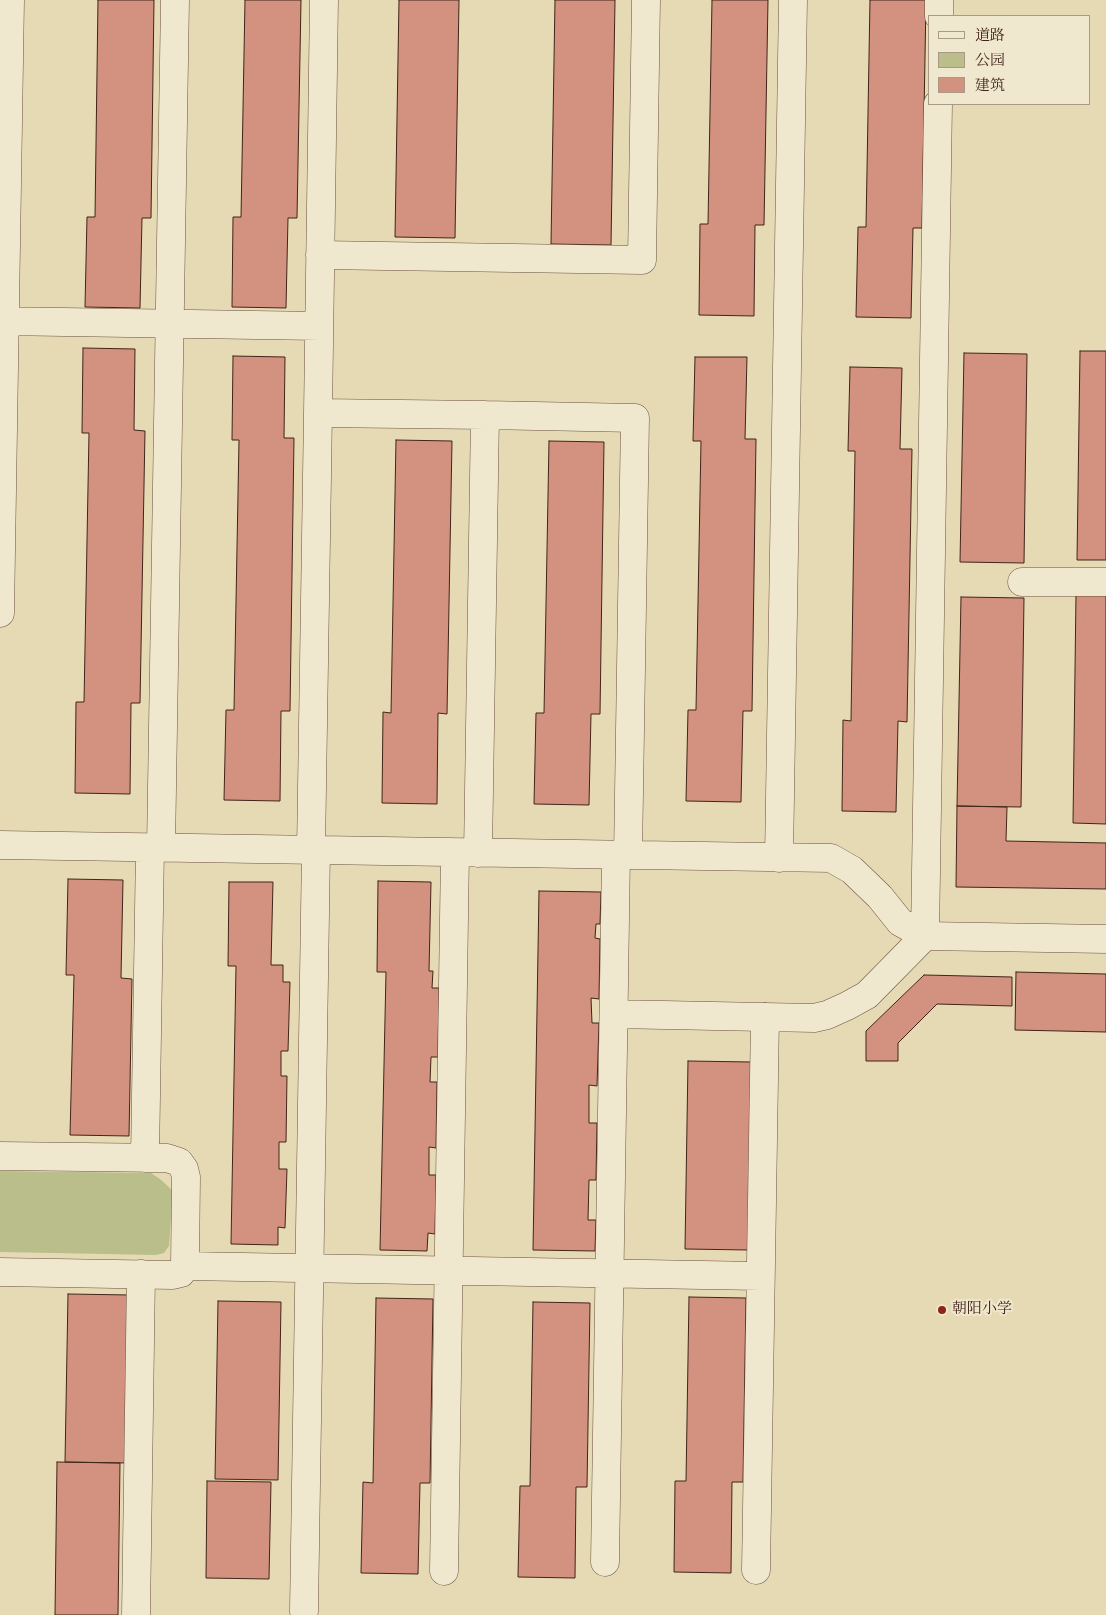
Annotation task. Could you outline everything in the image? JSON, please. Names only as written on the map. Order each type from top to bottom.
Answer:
[{"type":"lane","points":[[0,613],[2,321],[10,0]]},
{"type":"lane","points":[[145,1158],[156,848],[175,0]]},
{"type":"lane","points":[[304,1612],[324,0]]},
{"type":"lane","points":[[320,255],[642,260],[646,0]]},
{"type":"lane","points":[[780,858],[793,0]]},
{"type":"lane","points":[[939,0],[939,15]]},
{"type":"lane","points":[[614,1014],[814,1018],[827,1015],[866,995],[925,936],[938,105]]},
{"type":"lane","points":[[2,321],[319,326]]},
{"type":"lane","points":[[318,413],[635,418],[622,855],[614,1014],[605,1562]]},
{"type":"lane","points":[[444,1571],[448,1270],[484,416]]},
{"type":"lane","points":[[1022,582],[1106,582]]},
{"type":"lane","points":[[0,845],[832,858],[852,870],[880,898],[900,922],[925,936],[1106,939]]},
{"type":"lane","points":[[756,1570],[764,1017]]},
{"type":"lane","points":[[0,1156],[174,1160],[179,1162],[184,1169],[186,1177],[185,1266],[182,1273],[0,1272]]},
{"type":"lane","points":[[185,1266],[760,1276]]},
{"type":"lane","points":[[136,1615],[141,1274]]},
{"type":"green space","points":[[0,1171],[151,1173],[173,1191],[169,1246],[164,1253],[156,1255],[0,1252]]},
{"type":"building","points":[[98,0],[154,0],[151,218],[142,218],[140,308],[85,307],[87,217],[95,217]]},
{"type":"building","points":[[245,0],[301,0],[297,218],[288,218],[286,308],[232,307],[233,217],[241,217]]},
{"type":"building","points":[[399,0],[459,0],[455,238],[395,237]]},
{"type":"building","points":[[555,0],[615,0],[611,245],[551,244]]},
{"type":"building","points":[[712,0],[768,0],[764,225],[755,225],[754,316],[699,315],[700,224],[708,224]]},
{"type":"building","points":[[870,0],[926,0],[922,228],[913,228],[911,318],[856,317],[858,227],[866,227]]},
{"type":"building","points":[[83,348],[135,349],[134,430],[145,431],[140,703],[131,703],[130,794],[75,793],[76,702],[84,702],[89,433],[82,433]]},
{"type":"building","points":[[1080,351],[1106,351],[1106,560],[1077,560]]},
{"type":"building","points":[[964,353],[1027,354],[1024,563],[960,562]]},
{"type":"building","points":[[233,356],[285,357],[284,438],[294,438],[290,711],[281,711],[280,801],[224,800],[226,710],[234,710],[239,440],[232,440]]},
{"type":"building","points":[[695,357],[747,357],[745,439],[756,439],[752,711],[743,711],[741,802],[686,801],[688,710],[696,710],[701,441],[693,441]]},
{"type":"building","points":[[850,367],[902,368],[900,449],[912,449],[907,722],[898,721],[896,812],[842,811],[843,720],[851,721],[855,451],[848,451]]},
{"type":"building","points":[[396,440],[452,441],[447,714],[438,713],[437,804],[382,803],[383,712],[391,713]]},
{"type":"building","points":[[549,441],[604,442],[600,714],[591,714],[589,805],[534,804],[536,713],[544,713]]},
{"type":"building","points":[[1076,594],[1106,595],[1106,824],[1073,823]]},
{"type":"building","points":[[961,597],[1024,598],[1021,807],[957,806]]},
{"type":"building","points":[[957,806],[1007,807],[1006,841],[1106,843],[1106,889],[956,887]]},
{"type":"building","points":[[68,879],[123,880],[121,978],[132,979],[129,1136],[70,1135],[74,975],[66,975]]},
{"type":"building","points":[[378,881],[431,882],[429,971],[433,971],[432,988],[439,988],[438,1057],[431,1057],[430,1082],[437,1082],[436,1148],[429,1147],[429,1175],[436,1175],[435,1234],[428,1233],[427,1251],[380,1250],[386,972],[377,972]]},
{"type":"building","points":[[229,882],[273,882],[271,965],[283,965],[283,982],[290,982],[288,1051],[281,1051],[281,1076],[287,1076],[286,1142],[279,1142],[279,1169],[287,1169],[285,1228],[278,1227],[278,1245],[231,1244],[236,966],[228,966]]},
{"type":"building","points":[[539,891],[601,892],[600,924],[596,924],[595,938],[600,939],[599,999],[591,998],[592,1023],[599,1023],[597,1086],[589,1085],[589,1123],[597,1123],[596,1180],[589,1180],[588,1220],[596,1220],[595,1251],[533,1250]]},
{"type":"building","points":[[1016,972],[1106,974],[1106,1032],[1015,1030]]},
{"type":"building","points":[[924,975],[1012,977],[1012,1006],[937,1004],[898,1043],[898,1061],[866,1061],[866,1031]]},
{"type":"building","points":[[688,1061],[751,1062],[748,1250],[685,1249]]},
{"type":"building","points":[[68,1294],[130,1295],[128,1463],[65,1462]]},
{"type":"building","points":[[689,1297],[746,1298],[743,1482],[732,1482],[731,1573],[674,1572],[675,1481],[686,1481]]},
{"type":"building","points":[[376,1298],[433,1299],[430,1483],[420,1483],[418,1574],[361,1573],[363,1482],[373,1483]]},
{"type":"building","points":[[218,1301],[281,1302],[278,1480],[215,1479]]},
{"type":"building","points":[[533,1302],[590,1303],[587,1487],[576,1487],[575,1578],[518,1577],[520,1486],[530,1486]]},
{"type":"building","points":[[57,1462],[120,1463],[118,1615],[55,1615]]},
{"type":"building","points":[[207,1481],[271,1482],[269,1579],[206,1578]]},
{"type":"place","name":"朝阳小学","points":[[942,1310]]}]
